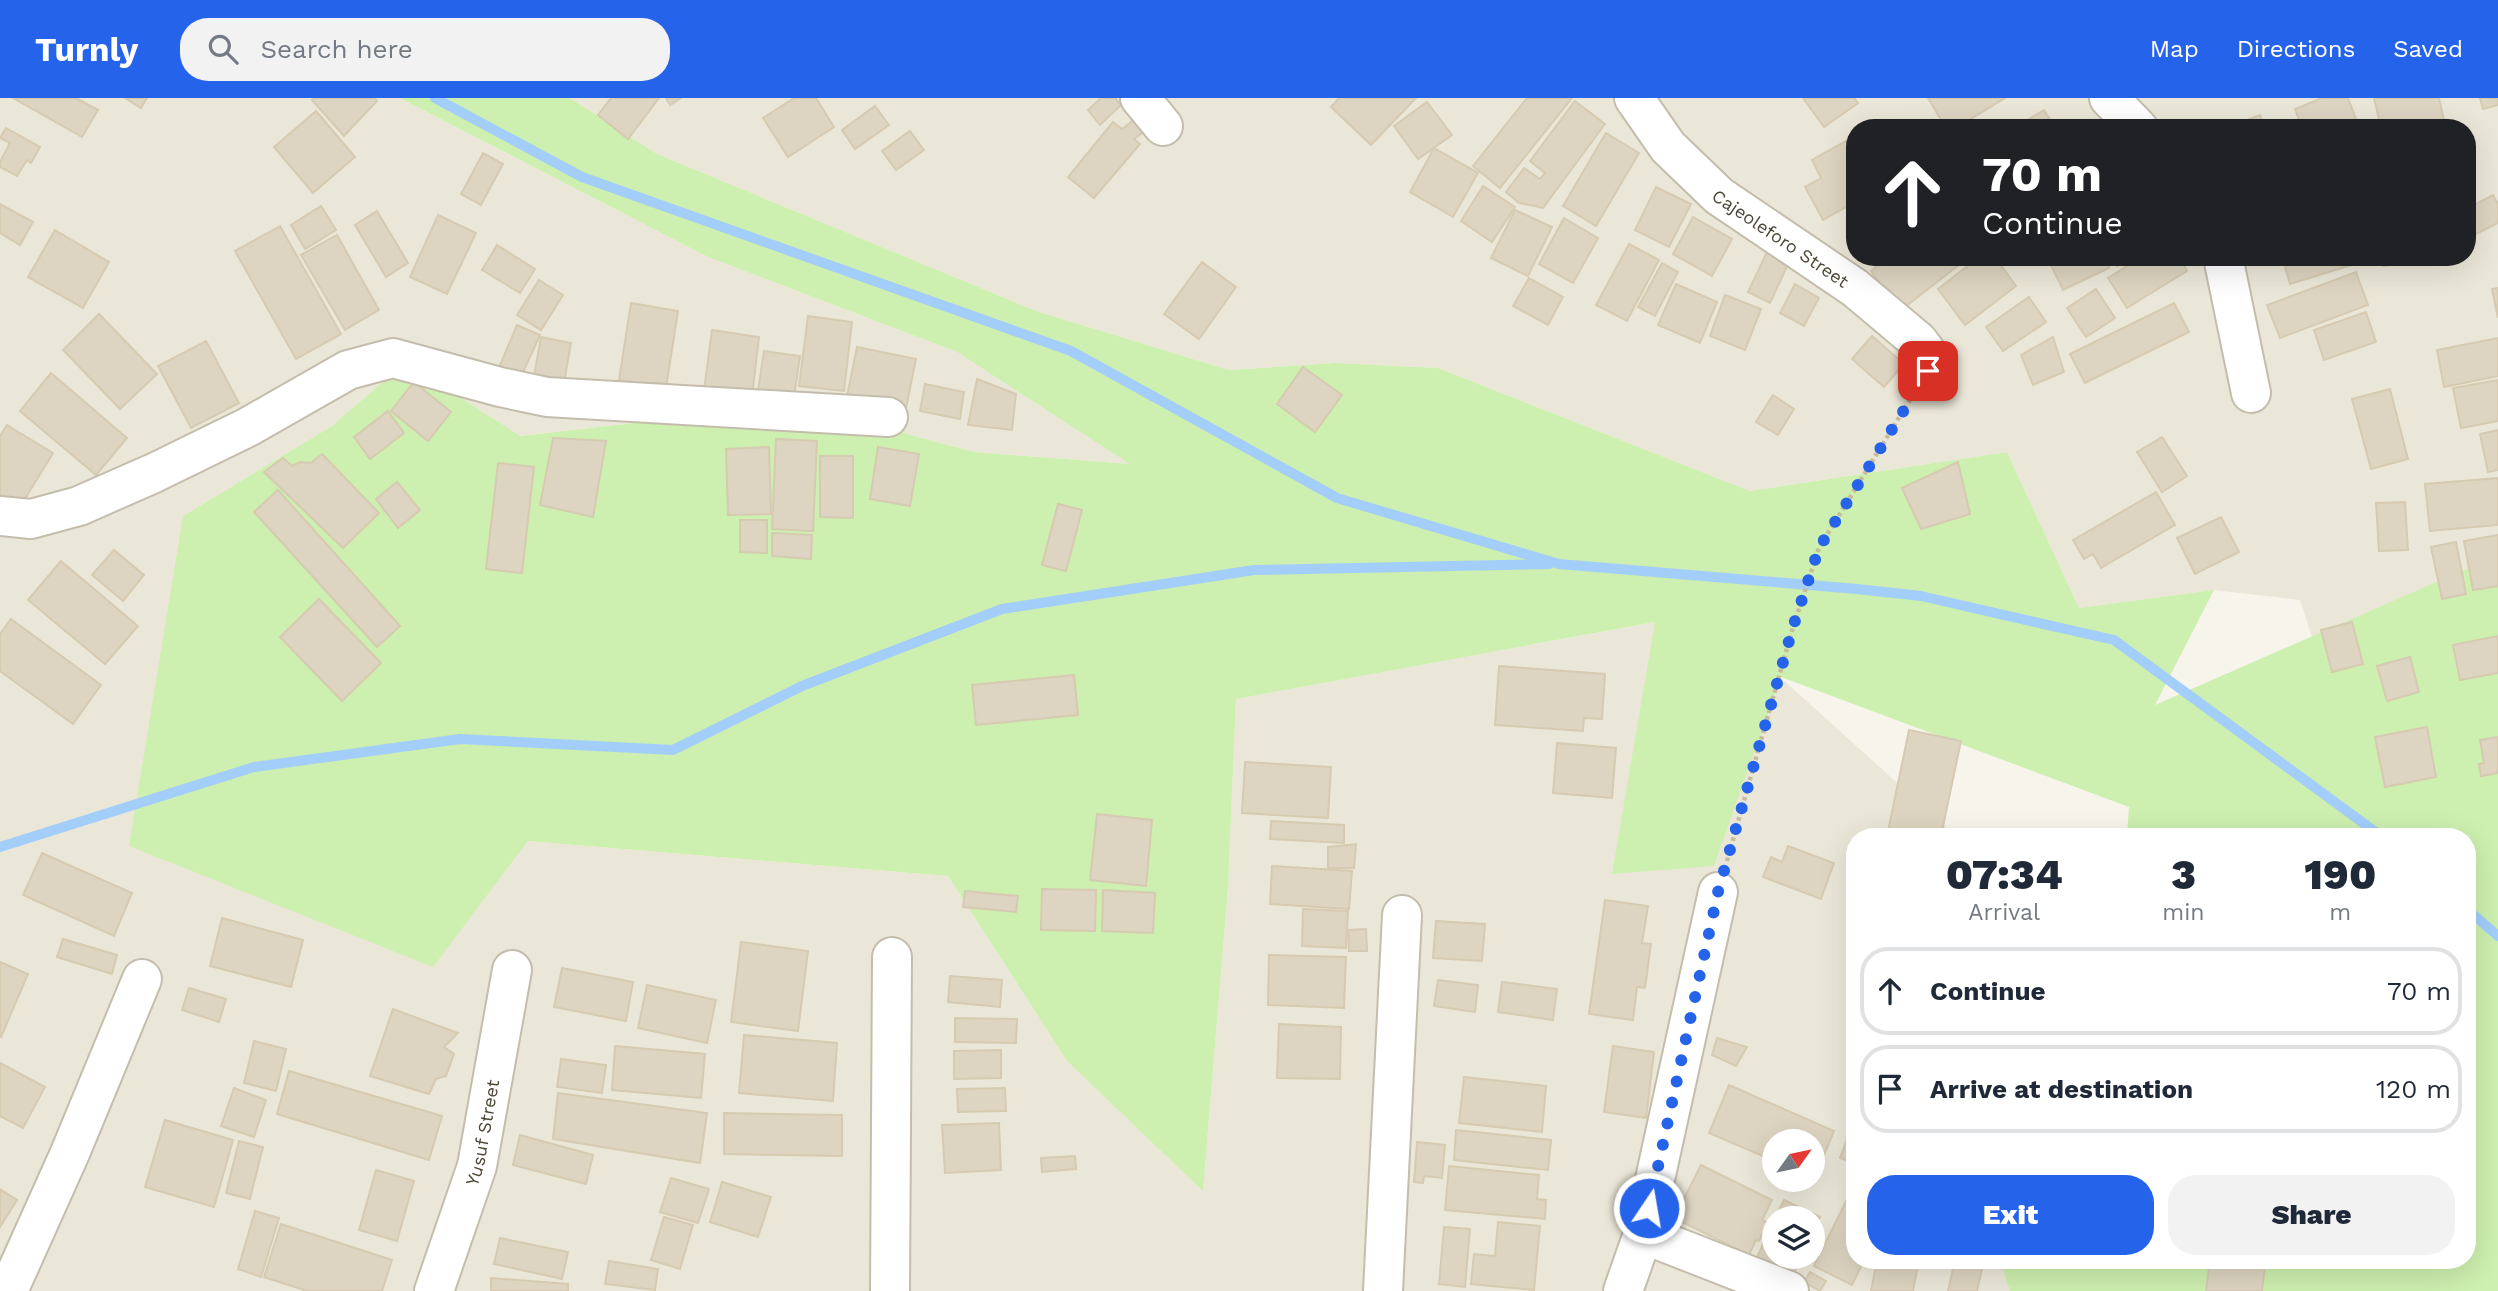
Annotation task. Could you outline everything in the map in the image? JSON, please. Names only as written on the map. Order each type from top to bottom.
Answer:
[{"type":"street","name":"Cajeoleforo Street","points":[[1634,98],[1668,147],[1718,196],[1855,288],[1918,341],[1927,353],[1928,371]]},
{"type":"street","points":[[2109,98],[2129,119]]},
{"type":"street","points":[[2225,266],[2251,393]]},
{"type":"street","points":[[0,516],[31,519],[79,506],[155,473],[248,427],[348,370],[393,358],[547,397],[888,417]]},
{"type":"street","points":[[1623,1291],[1643,1234],[1718,892]]},
{"type":"street","points":[[1383,1291],[1402,915]]},
{"type":"street","points":[[890,1291],[892,957]]},
{"type":"street","name":"Yusuf Street","points":[[434,1291],[477,1166],[512,970]]},
{"type":"street","points":[[8,1291],[70,1153],[142,979]]},
{"type":"street","points":[[1643,1234],[1789,1291]]},
{"type":"path","points":[[1718,892],[1793,627],[1819,548],[1928,371]]},
{"type":"shaded area","points":[[0,98],[400,98],[708,257],[957,352],[1132,464],[974,452],[847,418],[704,415],[519,436],[428,377],[386,379],[332,426],[183,516],[432,967],[528,841],[948,876],[1067,1061],[1203,1190],[1228,887],[1236,699],[1656,622],[1714,866],[1780,677],[1947,828],[1846,828],[1846,1269],[2431,1269],[2455,1291],[0,1291]]},
{"type":"shaded area","points":[[570,98],[2498,98],[2498,883],[2476,849],[2476,828],[2373,828],[2300,600],[2214,590],[2079,608],[2007,452],[1750,491],[1438,368],[1335,363],[1229,370],[1036,311],[657,154]]},
{"type":"green space","points":[[400,98],[570,98],[657,154],[1036,311],[1229,370],[1335,363],[1438,368],[1750,491],[2007,452],[2079,608],[2214,590],[2155,705],[2498,555],[2498,1291],[2010,1291],[2003,1269],[2476,1269],[2476,828],[2128,828],[2129,807],[1781,677],[1714,866],[1612,874],[1655,622],[1236,699],[1228,887],[1203,1191],[1067,1061],[948,876],[528,841],[433,967],[129,846],[183,516],[332,426],[386,379],[428,377],[520,436],[704,415],[847,418],[974,452],[1130,464],[957,352],[708,257]]},
{"type":"building","points":[[13,98],[76,98],[98,110],[82,137]]},
{"type":"building","points":[[125,98],[147,98],[141,108]]},
{"type":"building","points":[[375,98],[377,101],[344,136],[312,100]]},
{"type":"building","points":[[611,98],[659,98],[628,139],[598,115]]},
{"type":"building","points":[[666,98],[681,98],[670,105]]},
{"type":"building","points":[[794,98],[816,98],[834,127],[788,157],[763,118]]},
{"type":"building","points":[[1101,98],[1115,98],[1121,105],[1100,125],[1088,110]]},
{"type":"building","points":[[1339,98],[1416,98],[1371,145],[1331,107]]},
{"type":"building","points":[[1527,98],[1572,98],[1500,188],[1473,166]]},
{"type":"building","points":[[1803,98],[1854,98],[1858,103],[1824,127]]},
{"type":"building","points":[[1928,98],[2005,98],[1971,119],[1941,119]]},
{"type":"building","points":[[2322,98],[2348,98],[2356,119],[2299,119],[2295,109]]},
{"type":"building","points":[[2374,98],[2439,98],[2444,119],[2379,119]]},
{"type":"building","points":[[2480,98],[2498,98],[2498,105],[2483,109]]},
{"type":"building","points":[[1575,101],[1605,124],[1543,208],[1519,203],[1506,192],[1524,168],[1540,179],[1545,173],[1530,161]]},
{"type":"building","points":[[1427,102],[1452,135],[1418,159],[1394,126]]},
{"type":"building","points":[[875,106],[889,125],[855,149],[842,130]]},
{"type":"building","points":[[2044,110],[2050,119],[2029,119]]},
{"type":"building","points":[[316,111],[355,157],[313,193],[274,147]]},
{"type":"building","points":[[1141,114],[1152,126],[1134,139],[1140,144],[1094,198],[1068,177],[1113,122],[1122,129]]},
{"type":"building","points":[[6,128],[40,147],[31,163],[27,160],[17,176],[0,167],[10,143],[0,138]]},
{"type":"building","points":[[910,131],[924,150],[896,170],[882,151]]},
{"type":"building","points":[[1606,133],[1639,153],[1596,226],[1563,206]]},
{"type":"building","points":[[1846,141],[1846,207],[1823,220],[1805,187],[1821,178],[1812,160]]},
{"type":"building","points":[[1434,148],[1478,173],[1453,217],[1410,192]]},
{"type":"building","points":[[483,153],[503,164],[481,205],[461,194]]},
{"type":"building","points":[[1483,186],[1515,207],[1492,242],[1461,221]]},
{"type":"building","points":[[1656,187],[1691,204],[1669,247],[1635,230]]},
{"type":"building","points":[[2493,195],[2498,204],[2498,223],[2476,234],[2476,204]]},
{"type":"building","points":[[0,204],[33,222],[20,245],[0,233]]},
{"type":"building","points":[[321,206],[336,230],[305,249],[291,225]]},
{"type":"building","points":[[1515,210],[1552,227],[1528,276],[1491,258]]},
{"type":"building","points":[[377,211],[408,263],[386,277],[355,225]]},
{"type":"building","points":[[438,215],[476,233],[447,294],[410,277]]},
{"type":"building","points":[[1693,217],[1732,239],[1712,276],[1673,254]]},
{"type":"building","points":[[1564,218],[1598,238],[1573,283],[1539,264]]},
{"type":"building","points":[[280,226],[341,334],[296,359],[235,251]]},
{"type":"building","points":[[55,230],[109,262],[83,308],[28,277]]},
{"type":"building","points":[[337,235],[379,310],[345,330],[301,255]]},
{"type":"building","points":[[1629,244],[1659,260],[1627,321],[1596,305]]},
{"type":"building","points":[[497,245],[535,269],[520,293],[482,270]]},
{"type":"building","points":[[1768,250],[1790,260],[1770,303],[1748,292]]},
{"type":"building","points":[[1202,262],[1236,287],[1199,339],[1164,314]]},
{"type":"building","points":[[1662,263],[1678,272],[1655,316],[1638,307]]},
{"type":"building","points":[[1877,266],[1958,266],[1901,310],[1871,271]]},
{"type":"building","points":[[1967,266],[2002,266],[2016,286],[1965,325],[1938,289]]},
{"type":"building","points":[[2051,266],[2108,266],[2109,268],[2063,290]]},
{"type":"building","points":[[2127,266],[2184,266],[2187,271],[2127,308],[2108,278]]},
{"type":"building","points":[[2285,266],[2348,266],[2290,284]]},
{"type":"building","points":[[2356,272],[2368,305],[2280,338],[2267,305]]},
{"type":"building","points":[[1529,278],[1563,297],[1548,325],[1513,306]]},
{"type":"building","points":[[539,280],[563,295],[541,330],[517,315]]},
{"type":"building","points":[[1676,284],[1717,302],[1700,343],[1658,325]]},
{"type":"building","points":[[1795,284],[1819,298],[1804,326],[1780,313]]},
{"type":"building","points":[[2498,288],[2498,318],[2492,289]]},
{"type":"building","points":[[2096,289],[2115,318],[2086,337],[2067,308]]},
{"type":"building","points":[[1725,295],[1761,309],[1745,350],[1710,336]]},
{"type":"building","points":[[2029,297],[2046,322],[2003,351],[1986,327]]},
{"type":"building","points":[[631,303],[678,311],[666,388],[619,380]]},
{"type":"building","points":[[2174,303],[2189,332],[2085,383],[2070,354]]},
{"type":"building","points":[[2366,312],[2376,342],[2324,360],[2314,330]]},
{"type":"building","points":[[99,314],[157,374],[120,409],[63,350]]},
{"type":"building","points":[[808,316],[852,322],[844,391],[799,386]]},
{"type":"building","points":[[517,325],[540,335],[520,379],[498,370]]},
{"type":"building","points":[[712,330],[759,337],[752,396],[704,390]]},
{"type":"building","points":[[1872,336],[1904,364],[1884,387],[1852,359]]},
{"type":"building","points":[[541,337],[571,343],[563,388],[533,382]]},
{"type":"building","points":[[2053,337],[2064,372],[2033,385],[2021,355]]},
{"type":"building","points":[[2498,338],[2498,376],[2444,387],[2437,350]]},
{"type":"building","points":[[206,341],[239,403],[191,428],[158,366]]},
{"type":"building","points":[[857,347],[916,359],[906,408],[847,396]]},
{"type":"building","points":[[764,351],[800,356],[794,397],[758,391]]},
{"type":"building","points":[[1303,367],[1342,395],[1315,432],[1277,404]]},
{"type":"building","points":[[51,373],[127,438],[96,475],[20,411]]},
{"type":"building","points":[[977,379],[1016,394],[1012,430],[968,425]]},
{"type":"building","points":[[2498,380],[2498,421],[2461,428],[2453,388]]},
{"type":"building","points":[[414,382],[451,412],[428,441],[391,411]]},
{"type":"building","points":[[925,384],[964,392],[960,419],[920,411]]},
{"type":"building","points":[[2390,389],[2408,459],[2371,469],[2352,399]]},
{"type":"building","points":[[1773,395],[1794,409],[1778,435],[1756,422]]},
{"type":"building","points":[[388,411],[404,433],[370,459],[354,437]]},
{"type":"building","points":[[7,425],[53,453],[20,507],[0,495],[0,436]]},
{"type":"building","points":[[2498,430],[2498,470],[2488,472],[2480,434]]},
{"type":"building","points":[[2162,437],[2187,476],[2162,492],[2137,452]]},
{"type":"building","points":[[553,438],[606,441],[593,517],[540,505]]},
{"type":"building","points":[[776,439],[817,441],[813,531],[772,529]]},
{"type":"building","points":[[769,447],[771,514],[728,515],[726,449]]},
{"type":"building","points":[[878,447],[919,454],[910,506],[870,499]]},
{"type":"building","points":[[322,454],[379,513],[343,548],[264,472],[283,458],[292,466],[300,462],[311,463]]},
{"type":"building","points":[[820,456],[853,456],[853,518],[820,517]]},
{"type":"building","points":[[1958,462],[1970,514],[1921,529],[1902,488]]},
{"type":"building","points":[[498,463],[534,467],[522,573],[486,569]]},
{"type":"building","points":[[2498,478],[2498,525],[2430,531],[2425,484]]},
{"type":"building","points":[[397,482],[420,510],[398,528],[376,499]]},
{"type":"building","points":[[278,490],[400,626],[377,647],[254,512]]},
{"type":"building","points":[[2156,492],[2175,525],[2101,568],[2093,554],[2084,559],[2073,540]]},
{"type":"building","points":[[2405,502],[2408,550],[2379,551],[2376,503]]},
{"type":"building","points":[[1058,504],[1082,510],[1066,571],[1042,565]]},
{"type":"building","points":[[2221,517],[2239,552],[2195,574],[2177,538]]},
{"type":"building","points":[[740,520],[767,520],[767,553],[740,552]]},
{"type":"building","points":[[772,533],[812,535],[811,559],[772,556]]},
{"type":"building","points":[[2498,535],[2498,586],[2473,590],[2464,541]]},
{"type":"building","points":[[2456,542],[2466,594],[2442,599],[2431,547]]},
{"type":"building","points":[[114,550],[144,575],[123,601],[92,575]]},
{"type":"building","points":[[61,561],[138,626],[105,664],[28,600]]},
{"type":"building","points":[[319,599],[381,663],[342,701],[280,637]]},
{"type":"building","points":[[11,619],[101,685],[73,724],[0,671],[0,634]]},
{"type":"building","points":[[2352,622],[2363,664],[2332,672],[2321,630]]},
{"type":"building","points":[[2498,636],[2498,673],[2460,680],[2453,645]]},
{"type":"building","points":[[2410,657],[2419,692],[2387,701],[2377,666]]},
{"type":"building","points":[[1499,666],[1605,674],[1602,719],[1584,718],[1583,731],[1495,725]]},
{"type":"building","points":[[1074,675],[1078,715],[976,725],[972,685]]},
{"type":"building","points":[[2427,727],[2436,777],[2385,787],[2375,737]]},
{"type":"building","points":[[1909,730],[1961,741],[1943,828],[1889,828]]},
{"type":"building","points":[[2498,737],[2498,773],[2481,776],[2479,764],[2484,763],[2480,740]]},
{"type":"building","points":[[1557,743],[1616,748],[1612,798],[1553,793]]},
{"type":"building","points":[[1245,762],[1331,767],[1328,818],[1242,813]]},
{"type":"building","points":[[1097,814],[1152,820],[1146,886],[1090,880]]},
{"type":"building","points":[[1271,821],[1344,825],[1344,843],[1270,839]]},
{"type":"building","points":[[1356,844],[1354,868],[1328,868],[1328,847]]},
{"type":"building","points":[[1788,846],[1834,863],[1821,899],[1763,877],[1771,857],[1782,862]]},
{"type":"building","points":[[42,853],[132,893],[114,936],[23,895]]},
{"type":"building","points":[[1272,866],[1352,871],[1349,909],[1270,904]]},
{"type":"building","points":[[1042,889],[1096,890],[1095,931],[1041,930]]},
{"type":"building","points":[[1103,890],[1155,893],[1153,933],[1102,931]]},
{"type":"building","points":[[965,891],[1018,896],[1016,912],[963,907]]},
{"type":"building","points":[[1605,900],[1648,906],[1642,943],[1651,944],[1645,988],[1637,987],[1633,1020],[1589,1014]]},
{"type":"building","points":[[1303,909],[1348,911],[1346,948],[1302,946]]},
{"type":"building","points":[[222,918],[303,940],[291,987],[210,966]]},
{"type":"building","points":[[1436,921],[1485,924],[1482,961],[1433,958]]},
{"type":"building","points":[[1366,929],[1367,951],[1349,951],[1348,930]]},
{"type":"building","points":[[63,939],[117,955],[112,974],[57,957]]},
{"type":"building","points":[[741,942],[808,951],[798,1031],[731,1022]]},
{"type":"building","points":[[1269,955],[1346,957],[1344,1008],[1268,1005]]},
{"type":"building","points":[[0,962],[28,974],[1,1037],[0,1036]]},
{"type":"building","points":[[562,968],[633,982],[626,1021],[554,1007]]},
{"type":"building","points":[[950,976],[1002,980],[1000,1007],[948,1002]]},
{"type":"building","points":[[1438,980],[1478,985],[1475,1012],[1434,1006]]},
{"type":"building","points":[[1502,982],[1557,989],[1553,1020],[1498,1012]]},
{"type":"building","points":[[647,985],[716,1000],[707,1043],[638,1028]]},
{"type":"building","points":[[189,988],[226,999],[219,1022],[182,1010]]},
{"type":"building","points":[[393,1009],[458,1033],[444,1047],[454,1054],[446,1076],[436,1079],[429,1094],[370,1076]]},
{"type":"building","points":[[955,1018],[1017,1019],[1016,1043],[955,1042]]},
{"type":"building","points":[[1279,1024],[1341,1027],[1340,1079],[1277,1078]]},
{"type":"building","points":[[744,1035],[837,1043],[833,1101],[739,1093]]},
{"type":"building","points":[[1717,1038],[1747,1047],[1736,1066],[1712,1055]]},
{"type":"building","points":[[254,1041],[286,1049],[276,1091],[244,1083]]},
{"type":"building","points":[[615,1046],[705,1054],[701,1098],[612,1090]]},
{"type":"building","points":[[1613,1046],[1654,1052],[1646,1118],[1604,1112]]},
{"type":"building","points":[[1001,1050],[1001,1078],[954,1079],[954,1051]]},
{"type":"building","points":[[561,1059],[606,1065],[602,1093],[557,1087]]},
{"type":"building","points":[[0,1063],[45,1087],[23,1128],[0,1116]]},
{"type":"building","points":[[289,1071],[442,1116],[429,1160],[277,1114]]},
{"type":"building","points":[[1464,1077],[1546,1086],[1542,1132],[1459,1123]]},
{"type":"building","points":[[1729,1085],[1834,1131],[1825,1153],[1825,1129],[1762,1129],[1762,1156],[1709,1133]]},
{"type":"building","points":[[234,1088],[266,1100],[254,1137],[221,1126]]},
{"type":"building","points":[[1005,1088],[1006,1111],[958,1112],[957,1089]]},
{"type":"building","points":[[558,1093],[707,1113],[700,1163],[553,1139]]},
{"type":"building","points":[[724,1113],[842,1115],[842,1156],[724,1154]]},
{"type":"building","points":[[165,1120],[233,1140],[214,1207],[145,1187]]},
{"type":"building","points":[[999,1123],[1001,1170],[945,1173],[942,1125]]},
{"type":"building","points":[[1456,1130],[1551,1140],[1548,1170],[1454,1160]]},
{"type":"building","points":[[520,1135],[593,1155],[586,1184],[513,1165]]},
{"type":"building","points":[[239,1141],[263,1147],[250,1199],[226,1193]]},
{"type":"building","points":[[1417,1142],[1445,1145],[1442,1178],[1424,1176],[1423,1183],[1414,1182]]},
{"type":"building","points":[[1846,1142],[1846,1160],[1840,1158]]},
{"type":"building","points":[[1075,1156],[1076,1169],[1042,1172],[1041,1158]]},
{"type":"building","points":[[1701,1165],[1772,1200],[1769,1206],[1762,1206],[1762,1235],[1759,1241],[1756,1240],[1749,1255],[1674,1218]]},
{"type":"building","points":[[1449,1166],[1539,1175],[1537,1199],[1546,1200],[1545,1219],[1445,1210]]},
{"type":"building","points":[[376,1170],[414,1181],[397,1241],[359,1230]]},
{"type":"building","points":[[671,1178],[709,1189],[698,1223],[660,1212]]},
{"type":"building","points":[[722,1182],[771,1197],[758,1237],[710,1222]]},
{"type":"building","points":[[0,1189],[17,1200],[0,1227]]},
{"type":"building","points":[[1784,1200],[1797,1206],[1781,1206]]},
{"type":"building","points":[[1846,1201],[1846,1269],[1860,1269],[1852,1285],[1820,1269],[1825,1269],[1825,1244]]},
{"type":"building","points":[[255,1211],[279,1218],[261,1277],[238,1269]]},
{"type":"building","points":[[664,1217],[693,1225],[680,1269],[651,1260]]},
{"type":"building","points":[[1498,1222],[1540,1226],[1534,1290],[1471,1284],[1474,1254],[1495,1256]]},
{"type":"building","points":[[281,1224],[392,1260],[382,1291],[307,1291],[264,1277]]},
{"type":"building","points":[[1444,1227],[1470,1229],[1465,1287],[1439,1284]]},
{"type":"building","points":[[500,1238],[568,1252],[562,1279],[494,1264]]},
{"type":"building","points":[[1762,1246],[1762,1265],[1755,1262]]},
{"type":"building","points":[[609,1261],[658,1269],[655,1290],[605,1284]]},
{"type":"building","points":[[1770,1269],[1796,1269],[1791,1279]]},
{"type":"building","points":[[1875,1269],[1917,1269],[1913,1291],[1871,1291]]},
{"type":"building","points":[[1953,1269],[1982,1269],[1977,1291],[1948,1291]]},
{"type":"building","points":[[2209,1269],[2265,1269],[2262,1291],[2206,1291]]},
{"type":"building","points":[[1810,1272],[1826,1281],[1820,1291],[1804,1282]]},
{"type":"building","points":[[491,1278],[568,1284],[568,1291],[491,1291]]},
{"type":"waterway","points":[[435,98],[582,177],[1071,351],[1337,498],[1559,564],[1921,596],[2114,640],[2370,828]]},
{"type":"waterway","points":[[0,847],[254,767],[460,739],[673,750],[802,686],[1002,609],[1254,570],[1549,564]]},
{"type":"waterway","points":[[2476,917],[2498,936]]},
{"type":"route","points":[[1649,1208],[1718,892],[1793,627],[1819,548],[1928,371]]}]
